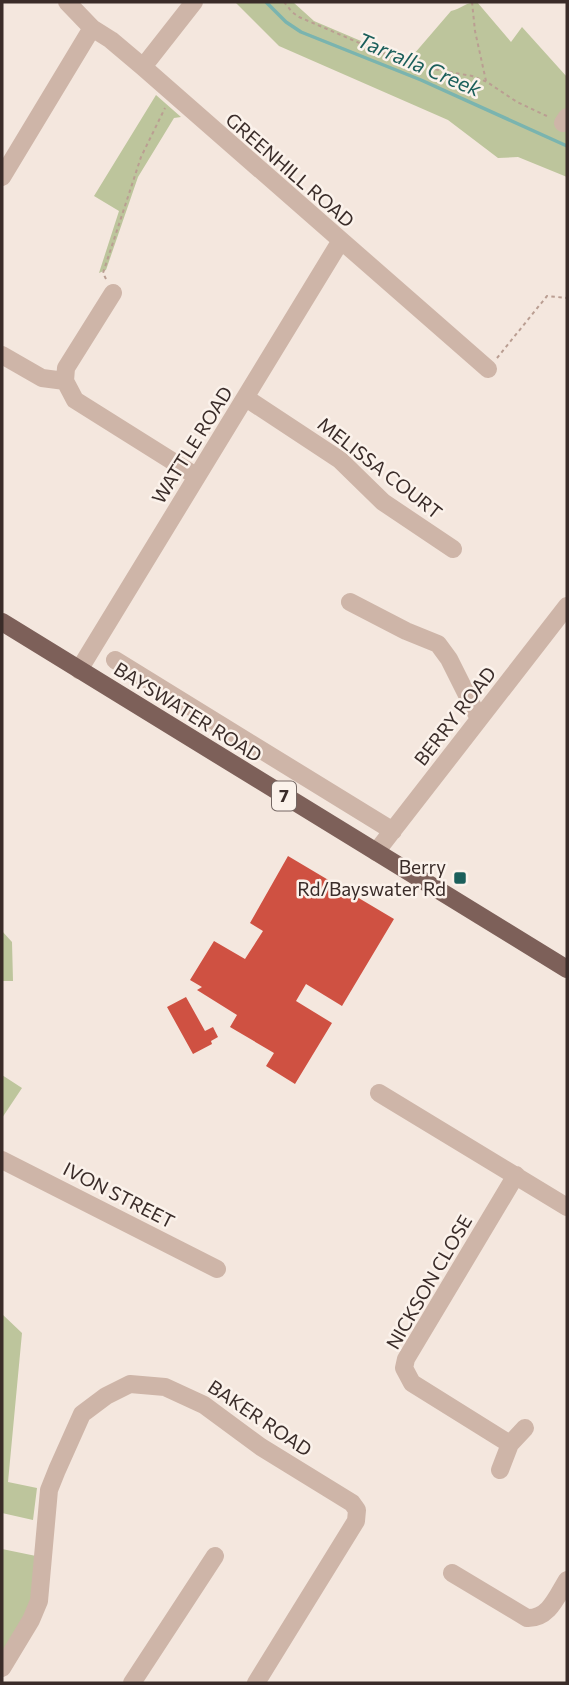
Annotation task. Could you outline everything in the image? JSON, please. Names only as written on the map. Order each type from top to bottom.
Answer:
[{"type":"main road","name":"BAYSWATER ROAD","points":[[2,622],[567,969]]},
{"type":"street","name":"GREENHILL ROAD","points":[[66,2],[92,29],[111,40],[143,67],[488,369]]},
{"type":"street","points":[[143,67],[194,2]]},
{"type":"street","points":[[2,177],[92,29]]},
{"type":"street","name":"WATTLE ROAD","points":[[79,670],[340,242]]},
{"type":"street","points":[[113,293],[66,368],[65,382],[75,400],[196,476]]},
{"type":"street","points":[[2,355],[42,378],[65,382]]},
{"type":"street","name":"MELISSA COURT","points":[[246,398],[340,460],[383,502],[453,549]]},
{"type":"street","points":[[350,602],[438,644],[449,659],[479,719]]},
{"type":"street","name":"BERRY ROAD","points":[[376,852],[567,606]]},
{"type":"street","points":[[115,660],[393,831]]},
{"type":"street","points":[[379,1094],[567,1207]]},
{"type":"street","name":"IVON STREET","points":[[2,1160],[217,1269]]},
{"type":"street","name":"NICKSON CLOSE","points":[[510,1444],[412,1383],[404,1368],[406,1359],[516,1175]]},
{"type":"street","name":"BAKER ROAD","points":[[2,1668],[31,1620],[39,1601],[49,1490],[82,1415],[106,1395],[130,1384],[150,1384],[185,1395],[204,1405],[261,1447],[352,1503],[357,1510],[356,1521],[256,1683]]},
{"type":"street","points":[[500,1470],[510,1444],[525,1428]]},
{"type":"street","points":[[132,1683],[215,1556]]},
{"type":"street","points":[[452,1573],[527,1618],[538,1618],[547,1612],[567,1580]]},
{"type":"path","points":[[284,2],[299,17],[399,60],[411,65],[457,71],[486,82],[517,102],[565,120]]},
{"type":"path","points":[[472,2],[486,82]]},
{"type":"path","points":[[113,293],[103,272],[141,157],[173,94]]},
{"type":"path","points":[[488,369],[547,296],[567,298]]},
{"type":"green space","points":[[235,2],[293,2],[314,21],[408,61],[451,11],[477,2],[511,42],[522,27],[567,77],[567,177],[518,157],[498,158],[448,120],[279,46]]},
{"type":"green space","points":[[156,95],[181,117],[174,118],[138,177],[106,270],[99,273],[119,211],[94,196]]},
{"type":"green space","points":[[2,931],[12,942],[13,981],[2,981]]},
{"type":"green space","points":[[2,1075],[22,1088],[2,1118]]},
{"type":"green space","points":[[2,1314],[22,1333],[8,1482],[37,1488],[33,1520],[2,1513]]},
{"type":"green space","points":[[2,1549],[36,1556],[33,1602],[2,1657]]},
{"type":"building","points":[[288,856],[394,919],[342,1006],[306,984],[296,1001],[332,1023],[295,1084],[266,1066],[274,1053],[230,1027],[237,1015],[197,990],[202,987],[190,980],[214,941],[245,959],[263,931],[250,923]]},
{"type":"building","points":[[186,997],[205,1031],[213,1027],[218,1037],[211,1041],[212,1044],[193,1054],[167,1007]]},
{"type":"waterway","name":"Tarralla Creek","points":[[266,2],[286,22],[301,32],[421,80],[567,146]]},
{"type":"place","name":"Berry Rd/Bayswater Rd","points":[[460,878]]}]
